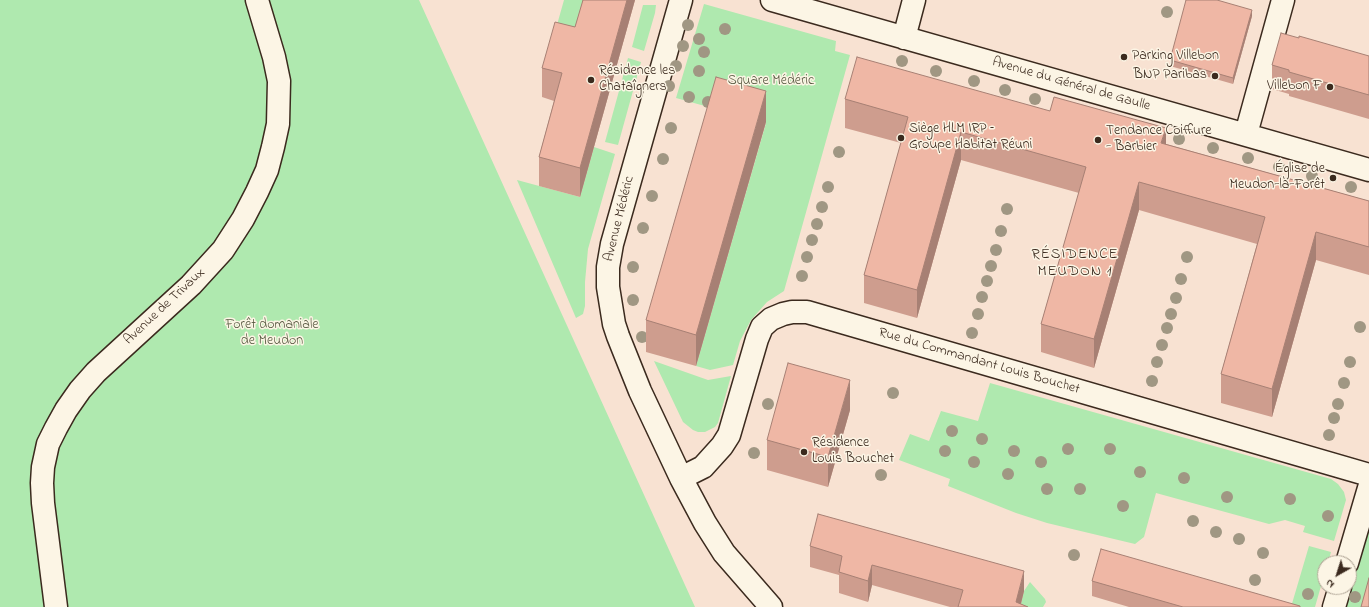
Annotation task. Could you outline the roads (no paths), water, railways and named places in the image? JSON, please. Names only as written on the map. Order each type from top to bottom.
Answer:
[{"type":"street","name":"Avenue de Trivaux","points":[[56,607],[43,510],[43,466],[48,444],[66,410],[80,390],[96,372],[191,285],[223,250],[243,219],[257,192],[266,170],[278,124],[279,81],[274,56],[257,0]]},
{"type":"street","name":"Avenue Médéric","points":[[681,0],[612,244],[608,267],[608,287],[614,324],[640,391],[682,478],[705,523],[724,553],[771,607]]},
{"type":"street","name":"Avenue du Général de Gaulle","points":[[772,0],[1369,170]]},
{"type":"street","points":[[904,38],[914,0]]},
{"type":"street","points":[[1246,134],[1283,0]]},
{"type":"street","name":"Rue du Commandant Louis Bouchet","points":[[682,478],[703,467],[730,435],[755,346],[762,327],[771,319],[792,312],[807,312],[1369,475]]},
{"type":"street","points":[[1349,555],[1369,488]]},
{"type":"street","points":[[1334,607],[1338,595]]},
{"type":"place","name":"Parking Villebon","points":[[1124,57]]},
{"type":"place","name":"BNP Paribas","points":[[1215,76]]},
{"type":"place","name":"Résidence les Chataîgners","points":[[591,80]]},
{"type":"place","name":"Villebon F","points":[[1330,87]]},
{"type":"place","name":"Siège HLM IRP – Groupe Habitat Réuni","points":[[901,138]]},
{"type":"place","name":"Tendance Coiffure - Barbier","points":[[1098,140]]},
{"type":"place","name":"Église de Meudon-la-Forêt","points":[[1333,178]]},
{"type":"place","name":"Résidence Louis Bouchet","points":[[804,452]]},
{"type":"district","name":"RÉSIDENCE MEUDON 1","points":[[1075,264]]},
{"type":"park label","name":"Square Médéric","points":[[771,82]]},
{"type":"park label","name":"Forêt domaniale de Meudon","points":[[272,334]]}]
